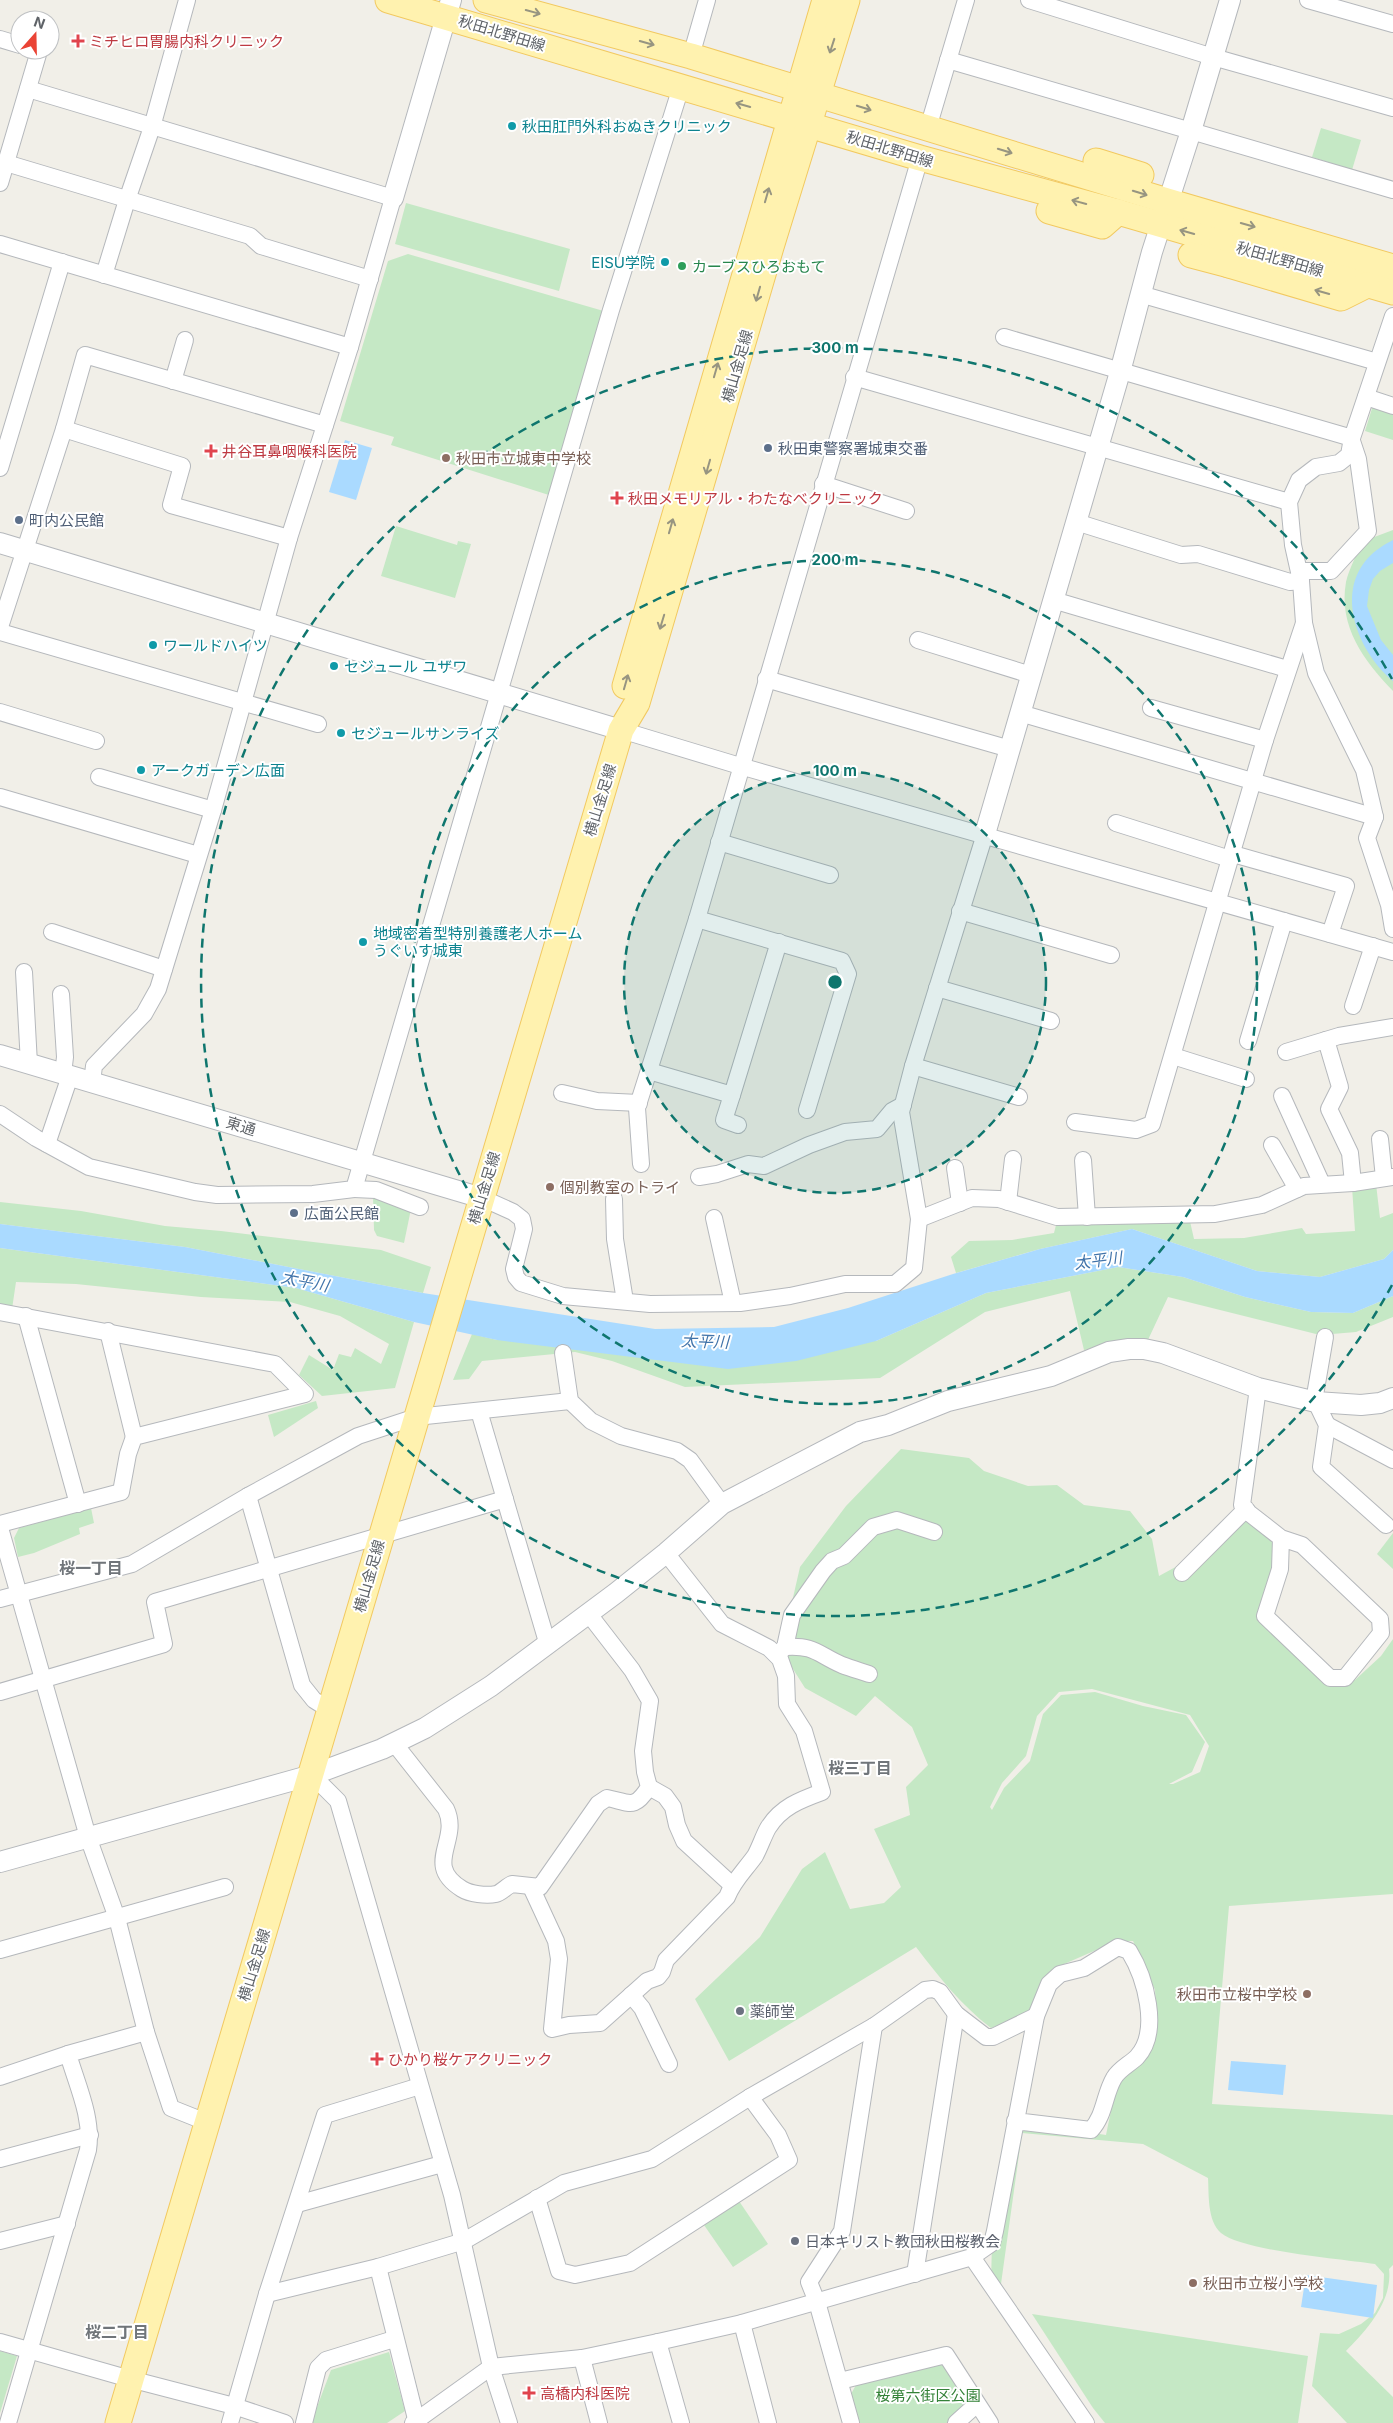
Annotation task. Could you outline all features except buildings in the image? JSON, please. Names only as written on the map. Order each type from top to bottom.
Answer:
[{"type":"main road","name":"秋田北野田線","points":[[388,0],[448,8],[681,87],[961,170],[1118,212],[1206,213],[1344,244],[1393,267]]},
{"type":"main road","name":"秋田北野田線","points":[[486,0],[691,56],[966,139],[1101,172],[1225,254],[1367,284],[1393,292]]},
{"type":"main road","name":"横山金足線","points":[[118,2423],[621,730],[621,700],[708,430],[799,121],[808,90],[825,0]]},
{"type":"main road","name":"横山金足線","points":[[808,90],[847,0]]},
{"type":"main road","points":[[1101,172],[1141,175]]},
{"type":"main road","points":[[1344,244],[1376,244]]},
{"type":"main road","points":[[1192,255],[1225,254]]},
{"type":"street","points":[[104,275],[152,127],[187,0]]},
{"type":"street","points":[[691,56],[707,0]]},
{"type":"street","points":[[928,128],[966,0]]},
{"type":"street","points":[[1029,0],[1213,57],[1393,108]]},
{"type":"street","points":[[482,1198],[522,1218],[524,1229],[514,1269],[516,1277],[521,1283],[562,1296],[650,1304],[733,1303],[790,1296],[845,1284],[895,1284],[914,1268],[919,1219],[901,1112],[913,1066],[985,834],[1098,448],[1140,294],[1230,0]]},
{"type":"street","points":[[1308,0],[1393,24]]},
{"type":"street","points":[[92,1082],[94,1066],[144,1014],[155,997],[212,810],[289,538],[350,347],[448,8]]},
{"type":"street","points":[[0,183],[36,60]]},
{"type":"street","points":[[948,60],[1393,190]]},
{"type":"street","points":[[354,1189],[610,310],[681,87]]},
{"type":"street","points":[[28,89],[393,198]]},
{"type":"street","points":[[641,1164],[637,1108],[697,918],[854,377],[920,158]]},
{"type":"street","points":[[6,163],[250,236],[260,246],[370,279]]},
{"type":"street","points":[[0,244],[350,347]]},
{"type":"street","points":[[0,468],[62,262]]},
{"type":"street","points":[[1140,294],[1377,362]]},
{"type":"street","points":[[1393,316],[1352,439],[1349,455],[1338,463],[1316,467],[1299,480],[1290,502],[1293,545],[1300,576],[1304,624],[1316,673],[1364,770],[1374,817],[1368,838],[1389,905],[1393,929]]},
{"type":"street","points":[[1004,337],[1352,439]]},
{"type":"street","points":[[173,381],[185,340]]},
{"type":"street","points":[[0,627],[26,551],[85,355],[325,425]]},
{"type":"street","points":[[854,377],[1290,502]]},
{"type":"street","points":[[1366,396],[1393,406]]},
{"type":"street","points":[[64,429],[182,466],[171,505],[289,538]]},
{"type":"street","points":[[1076,522],[1181,555],[1198,554],[1290,582],[1300,576],[1331,570],[1342,561],[1346,554],[1368,531],[1358,459],[1352,439]]},
{"type":"street","points":[[823,484],[906,511]]},
{"type":"street","points":[[0,543],[740,766],[985,834],[1393,952]]},
{"type":"street","points":[[1053,600],[1287,669]]},
{"type":"street","points":[[1076,1122],[1136,1130],[1152,1124],[1254,782],[1264,740],[1304,624]]},
{"type":"street","points":[[0,632],[318,724]]},
{"type":"street","points":[[918,640],[1031,675]]},
{"type":"street","points":[[766,679],[1010,749]]},
{"type":"street","points":[[1151,708],[1264,740]]},
{"type":"street","points":[[0,712],[96,741]]},
{"type":"street","points":[[1020,713],[1374,817]]},
{"type":"street","points":[[99,777],[212,810]]},
{"type":"street","points":[[0,797],[198,855]]},
{"type":"street","points":[[1116,823],[1346,886],[1330,934]]},
{"type":"street","points":[[719,842],[830,875]]},
{"type":"street","points":[[960,911],[1111,956]]},
{"type":"street","points":[[697,918],[842,961],[848,974],[807,1110]]},
{"type":"street","points":[[1248,1041],[1284,921]]},
{"type":"street","points":[[52,932],[164,969]]},
{"type":"street","points":[[738,1126],[724,1120],[779,942]]},
{"type":"street","points":[[1353,1006],[1373,946]]},
{"type":"street","points":[[24,972],[29,1064]]},
{"type":"street","points":[[937,988],[1051,1021]]},
{"type":"street","points":[[47,1144],[67,1075],[60,994]]},
{"type":"street","points":[[1286,1052],[1326,1040],[1393,1027]]},
{"type":"street","points":[[1326,1040],[1340,1087],[1329,1108],[1350,1153],[1353,1183]]},
{"type":"street","name":"東通","points":[[0,1055],[482,1198]]},
{"type":"street","points":[[1173,1056],[1246,1079]]},
{"type":"street","points":[[913,1066],[1019,1097]]},
{"type":"street","points":[[649,1071],[732,1095]]},
{"type":"street","points":[[562,1093],[597,1101],[639,1104]]},
{"type":"street","points":[[1282,1096],[1322,1184]]},
{"type":"street","points":[[699,1177],[717,1174],[748,1164],[764,1166],[809,1145],[845,1132],[877,1129],[892,1110],[903,1105]]},
{"type":"street","points":[[0,1114],[47,1144],[89,1167],[104,1172],[217,1196],[313,1194],[354,1189],[376,1190],[420,1207]]},
{"type":"street","points":[[919,1219],[972,1198],[999,1199],[1057,1218],[1215,1214],[1234,1211],[1262,1205],[1304,1186],[1353,1183],[1389,1178],[1380,1138]]},
{"type":"street","points":[[1272,1145],[1296,1189]]},
{"type":"street","points":[[1008,1202],[1013,1159]]},
{"type":"street","points":[[1083,1160],[1087,1216]]},
{"type":"street","points":[[955,1168],[960,1203]]},
{"type":"street","points":[[614,1199],[615,1239],[625,1301]]},
{"type":"street","points":[[714,1218],[733,1303]]},
{"type":"street","points":[[0,1312],[275,1364],[305,1394],[134,1438]]},
{"type":"street","points":[[26,1316],[78,1504]]},
{"type":"street","points":[[0,1524],[121,1492],[128,1454],[134,1438],[108,1331]]},
{"type":"street","points":[[1325,1337],[1315,1401],[1327,1426],[1322,1468],[1386,1525]]},
{"type":"street","points":[[0,1862],[312,1775],[394,1743],[425,1728],[492,1686],[666,1553],[722,1504],[860,1432],[888,1425],[948,1401],[1051,1376],[1109,1352],[1144,1349],[1163,1353],[1258,1388],[1315,1401],[1361,1405],[1380,1403],[1393,1398]]},
{"type":"street","points":[[563,1353],[570,1401],[591,1421],[621,1436],[677,1451],[690,1460],[722,1504]]},
{"type":"street","points":[[1258,1388],[1242,1505],[1281,1538],[1302,1545],[1380,1619],[1381,1633],[1345,1678],[1330,1678],[1265,1616],[1280,1569],[1281,1538]]},
{"type":"street","points":[[0,1599],[132,1564],[248,1496],[358,1436],[416,1417],[570,1401]]},
{"type":"street","points":[[479,1411],[548,1642]]},
{"type":"street","points":[[1327,1426],[1393,1460]]},
{"type":"street","points":[[248,1496],[302,1685],[314,1700],[330,1710]]},
{"type":"street","points":[[0,1692],[164,1644],[155,1602],[505,1499]]},
{"type":"street","points":[[1182,1573],[1246,1509]]},
{"type":"street","points":[[531,1887],[556,1941],[558,1959],[552,2029],[569,2025],[600,2023],[647,1981],[658,1977],[666,1960],[727,1897],[732,1885],[757,1852],[768,1828],[778,1814],[791,1804],[822,1792],[804,1731],[787,1704],[786,1676],[781,1651],[792,1615],[808,1591],[832,1561],[844,1556],[873,1527],[897,1520],[934,1532]]},
{"type":"street","points":[[0,1528],[88,1837],[117,1918],[146,2032],[171,2108],[206,2122]]},
{"type":"street","points":[[666,1553],[722,1624],[769,1648],[781,1651],[804,1646],[843,1665],[869,1674]]},
{"type":"street","points":[[588,1613],[632,1670],[650,1701],[644,1751],[644,1772],[649,1787],[665,1796],[673,1807],[677,1825],[684,1841],[732,1885]]},
{"type":"street","points":[[394,1743],[446,1810],[450,1818],[442,1865],[446,1875],[454,1884],[469,1893],[497,1894],[512,1884],[540,1887],[598,1804],[607,1798],[632,1804],[640,1801],[649,1787]]},
{"type":"street","points":[[312,1775],[338,1801],[464,2241],[491,2366],[509,2423]]},
{"type":"street","points":[[0,1950],[225,1887]]},
{"type":"street","points":[[378,2267],[415,2422],[491,2366],[582,2358],[742,2323],[972,2257],[992,2244],[1015,2121],[1036,2016],[1049,1984],[1060,1974],[1084,1968],[1118,1947],[1129,1951],[1138,1965],[1147,1996],[1149,2024],[1138,2056],[1115,2076],[1099,2121],[1091,2130],[1015,2121]]},
{"type":"street","points":[[267,2294],[378,2267],[464,2241],[564,2183],[652,2160],[750,2097],[874,2026],[925,1990],[933,1989],[940,1992],[956,2014],[986,2037],[994,2037],[1036,2016]]},
{"type":"street","points":[[631,1994],[642,2008],[669,2064]]},
{"type":"street","points":[[915,2274],[956,2014]]},
{"type":"street","points":[[851,2423],[817,2302],[809,2282],[842,2231],[874,2026]]},
{"type":"street","points":[[0,2077],[68,2054],[146,2032]]},
{"type":"street","points":[[8,2423],[67,2224],[90,2135],[68,2054]]},
{"type":"street","points":[[230,2423],[267,2294],[326,2115],[420,2086]]},
{"type":"street","points":[[537,2198],[559,2271],[575,2275],[630,2263],[789,2160],[778,2135],[750,2097]]},
{"type":"street","points":[[0,2159],[90,2135]]},
{"type":"street","points":[[298,2204],[442,2164]]},
{"type":"street","points":[[0,2241],[67,2224]]},
{"type":"street","points":[[972,2257],[1031,2340],[1080,2421]]},
{"type":"street","points":[[742,2323],[768,2423]]},
{"type":"street","points":[[304,2423],[318,2368],[326,2360],[394,2339]]},
{"type":"street","points":[[0,2342],[234,2406],[285,2423]]},
{"type":"street","points":[[658,2342],[681,2423]]},
{"type":"street","points":[[840,2381],[946,2355],[990,2423]]},
{"type":"street","points":[[582,2358],[599,2423]]},
{"type":"street","points":[[956,2423],[977,2404]]},
{"type":"green space","points":[[1321,128],[1361,140],[1352,170],[1312,157]]},
{"type":"green space","points":[[406,203],[570,249],[559,291],[395,244]]},
{"type":"green space","points":[[408,254],[607,312],[552,496],[391,445],[394,437],[340,421],[388,261]]},
{"type":"green space","points":[[1374,402],[1393,408],[1393,440],[1365,431]]},
{"type":"green space","points":[[396,526],[457,545],[458,541],[471,544],[455,598],[381,576]]},
{"type":"green space","points":[[1393,530],[1393,691],[1372,667],[1356,642],[1346,613],[1345,598],[1347,577],[1361,542]]},
{"type":"green space","points":[[1376,1184],[1380,1218],[1393,1213],[1393,1250],[1384,1259],[1320,1277],[1257,1271],[1132,1229],[1040,1249],[956,1273],[951,1257],[969,1241],[1012,1240],[1054,1233],[1056,1225],[1062,1221],[1189,1217],[1194,1239],[1244,1238],[1302,1228],[1306,1234],[1355,1231],[1352,1187]]},
{"type":"green space","points":[[373,1196],[411,1209],[404,1243],[377,1236],[374,1230]]},
{"type":"green space","points":[[0,1202],[81,1211],[165,1226],[381,1250],[431,1267],[423,1293],[185,1247],[0,1224]]},
{"type":"green space","points":[[0,1248],[296,1288],[414,1322],[395,1388],[322,1396],[299,1375],[309,1355],[333,1370],[339,1354],[351,1357],[355,1348],[381,1364],[389,1344],[340,1316],[290,1302],[201,1297],[76,1284],[16,1282],[12,1309],[0,1307]]},
{"type":"green space","points":[[1118,1267],[1183,1277],[1245,1297],[1311,1312],[1353,1313],[1393,1296],[1393,1317],[1356,1332],[1320,1335],[1168,1297],[1147,1342],[1084,1350],[1070,1291],[985,1312],[880,1378],[685,1387],[612,1361],[575,1352],[482,1361],[469,1379],[453,1380],[472,1334],[497,1340],[876,1341],[986,1293]]},
{"type":"green space","points":[[316,1401],[318,1408],[274,1437],[268,1415]]},
{"type":"green space","points":[[901,1449],[969,1458],[984,1471],[1028,1486],[1057,1485],[1084,1505],[1130,1511],[1152,1539],[1159,1576],[1194,1557],[1238,1514],[1256,1529],[1269,1534],[1279,1558],[1261,1622],[1321,1679],[1355,1680],[1381,1656],[1393,1639],[1393,1894],[1229,1906],[1212,2104],[1393,2115],[1393,2265],[1389,2269],[1387,2292],[1382,2304],[1369,2325],[1346,2351],[1393,2397],[1393,2423],[1347,2423],[1312,2386],[1320,2333],[1339,2334],[1361,2324],[1375,2313],[1383,2298],[1384,2274],[1375,2264],[1318,2257],[1250,2245],[1221,2233],[1216,2228],[1211,2215],[1208,2178],[1143,2144],[1022,2133],[1000,2291],[991,2282],[992,2243],[1015,2121],[1106,2135],[1115,2091],[1126,2074],[1142,2063],[1157,2026],[1155,1990],[1133,1941],[1117,1941],[1055,1968],[1042,1979],[1028,2014],[991,2028],[960,2000],[916,1947],[729,2061],[695,1999],[760,1937],[802,1869],[825,1852],[850,1909],[884,1903],[901,1887],[874,1829],[910,1815],[906,1787],[928,1765],[912,1727],[875,1696],[856,1716],[805,1688],[781,1650],[800,1567],[846,1506]],"holes":[[[1092,1689],[1190,1715],[1209,1746],[1200,1772],[1169,1784],[1192,1772],[1205,1742],[1186,1715],[1143,1706],[1095,1692],[1061,1695],[1043,1714],[1030,1761],[1004,1788],[992,1810],[990,1807],[1002,1783],[1026,1756],[1037,1716],[1059,1692]]]},
{"type":"green space","points":[[91,1508],[94,1523],[79,1528],[80,1534],[34,1553],[18,1557],[14,1538],[19,1528]]},
{"type":"green space","points":[[1393,1533],[1393,1569],[1377,1554]]},
{"type":"green space","points":[[739,2201],[768,2244],[733,2267],[704,2225]]},
{"type":"green space","points":[[1032,2314],[1308,2356],[1298,2423],[1105,2423],[1093,2408]]},
{"type":"green space","points":[[0,2351],[17,2356],[0,2413]]},
{"type":"green space","points":[[389,2352],[405,2411],[387,2423],[311,2423],[331,2370]]},
{"type":"green space","name":"桜第六街区公園","points":[[936,2363],[946,2367],[965,2394],[963,2409],[948,2423],[859,2423],[851,2394],[856,2385]]},
{"type":"water","points":[[345,440],[372,448],[356,500],[329,492]]},
{"type":"water","points":[[1393,540],[1393,563],[1380,571],[1373,579],[1369,590],[1367,606],[1381,640],[1393,655],[1393,681],[1370,656],[1355,623],[1352,606],[1353,589],[1358,573],[1370,555]]},
{"type":"water","name":"太平川","points":[[0,1224],[185,1247],[423,1293],[655,1329],[774,1327],[848,1308],[953,1274],[1040,1249],[1132,1229],[1257,1271],[1320,1277],[1384,1259],[1393,1250],[1393,1296],[1353,1313],[1311,1312],[1245,1297],[1183,1277],[1118,1267],[986,1293],[876,1341],[796,1361],[728,1369],[497,1340],[414,1322],[296,1288],[0,1248]]},
{"type":"water","points":[[1231,2061],[1286,2065],[1283,2095],[1228,2090]]},
{"type":"water","points":[[1306,2275],[1377,2285],[1373,2318],[1301,2307]]},
{"type":"place","name":"ミチヒロ胃腸内科クリニック","points":[[78,41]]},
{"type":"place","name":"秋田肛門外科おぬきクリニック","points":[[512,126]]},
{"type":"place","name":"EISU学院","points":[[665,262]]},
{"type":"place","name":"カーブスひろおもて","points":[[682,266]]},
{"type":"place","name":"秋田東警察署城東交番","points":[[768,448]]},
{"type":"place","name":"井谷耳鼻咽喉科医院","points":[[211,451]]},
{"type":"place","name":"秋田市立城東中学校","points":[[446,458]]},
{"type":"place","name":"秋田メモリアル・わたなべクリニック","points":[[617,498]]},
{"type":"place","name":"町内公民館","points":[[19,520]]},
{"type":"place","name":"ワールドハイツ","points":[[153,645]]},
{"type":"place","name":"セジュール ユザワ","points":[[334,666]]},
{"type":"place","name":"セジュールサンライズ","points":[[341,733]]},
{"type":"place","name":"アークガーデン広面","points":[[141,770]]},
{"type":"place","name":"地域密着型特別養護老人ホーム うぐいす城東","points":[[363,942]]},
{"type":"place","name":"個別教室のトライ","points":[[550,1187]]},
{"type":"place","name":"広面公民館","points":[[294,1213]]},
{"type":"place","name":"秋田市立桜中学校","points":[[1307,1994]]},
{"type":"place","name":"薬師堂","points":[[740,2011]]},
{"type":"place","name":"ひかり桜ケアクリニック","points":[[377,2059]]},
{"type":"place","name":"日本キリスト教団秋田桜教会","points":[[795,2241]]},
{"type":"place","name":"秋田市立桜小学校","points":[[1193,2283]]},
{"type":"place","name":"高橋内科医院","points":[[529,2393]]},
{"type":"district","name":"桜一丁目","points":[[91,1568]]},
{"type":"district","name":"桜三丁目","points":[[860,1768]]},
{"type":"district","name":"桜二丁目","points":[[117,2332]]}]
